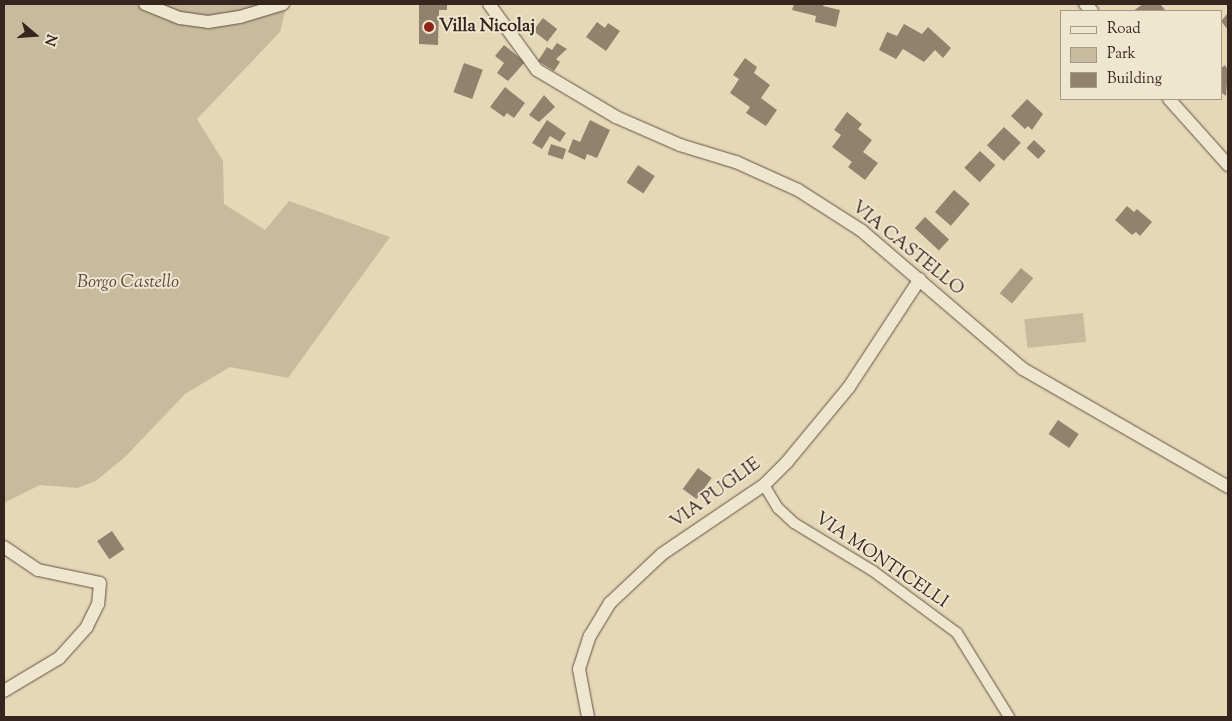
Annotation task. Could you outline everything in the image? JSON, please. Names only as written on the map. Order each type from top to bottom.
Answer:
[{"type":"street","points":[[145,4],[180,18],[208,22],[240,18],[283,4]]},
{"type":"street","name":"VIA CASTELLO","points":[[489,4],[537,70],[580,98],[680,145],[736,162],[798,190],[862,231],[1023,369],[1228,487]]},
{"type":"street","points":[[1171,100],[1228,165]]},
{"type":"street","name":"VIA PUGLIE","points":[[588,717],[579,669],[590,636],[610,603],[662,554],[764,485],[809,438],[849,387],[920,279]]},
{"type":"street","name":"VIA MONTICELLI","points":[[764,485],[778,508],[794,523],[873,571],[957,633],[1009,717]]},
{"type":"street","points":[[4,547],[38,570],[100,582],[98,604],[81,633],[58,658],[4,691]]},
{"type":"green space","name":"Borgo Castello","points":[[4,4],[287,4],[280,32],[197,119],[223,161],[224,204],[265,230],[289,201],[390,237],[288,378],[230,367],[185,394],[126,456],[96,481],[77,488],[40,485],[4,503]]},
{"type":"green space","points":[[1083,313],[1086,342],[1027,348],[1024,319]]},
{"type":"shaded area","points":[[1021,268],[1033,278],[1012,304],[1000,293]]},
{"type":"building","name":"Villa Nicolaj","points":[[419,4],[447,4],[447,10],[439,10],[438,45],[419,44]]},
{"type":"building","points":[[794,4],[824,4],[823,6],[840,10],[836,27],[815,22],[816,16],[792,10]]},
{"type":"building","points":[[1143,4],[1160,4],[1165,10],[1134,10]]},
{"type":"building","points":[[1228,13],[1228,30],[1222,22]]},
{"type":"building","points":[[543,18],[557,29],[547,42],[533,31]]},
{"type":"building","points":[[597,22],[605,28],[608,23],[620,31],[606,51],[586,37]]},
{"type":"building","points":[[904,24],[922,34],[928,27],[951,48],[943,58],[935,50],[924,62],[903,49],[896,59],[879,50],[887,32],[897,36]]},
{"type":"building","points":[[557,43],[567,49],[556,59],[560,62],[554,71],[538,61],[547,47],[552,50]]},
{"type":"building","points":[[504,45],[525,62],[508,81],[497,73],[504,63],[495,56]]},
{"type":"building","points":[[745,58],[757,67],[754,73],[770,85],[761,98],[777,110],[766,126],[746,113],[750,107],[730,93],[739,79],[733,75]]},
{"type":"building","points":[[464,63],[483,70],[472,99],[453,92]]},
{"type":"building","points":[[1225,65],[1228,70],[1226,96],[1222,93],[1222,67]]},
{"type":"building","points":[[505,87],[525,103],[514,118],[507,113],[504,117],[490,107]]},
{"type":"building","points":[[544,95],[555,107],[539,122],[529,115]]},
{"type":"building","points":[[1027,99],[1043,114],[1032,130],[1028,126],[1025,129],[1011,116]]},
{"type":"building","points":[[847,112],[862,124],[858,129],[872,140],[863,152],[878,163],[865,180],[848,167],[852,162],[832,147],[841,135],[834,130]]},
{"type":"building","points":[[547,120],[566,133],[560,142],[550,136],[542,149],[532,143]]},
{"type":"building","points":[[590,120],[610,130],[597,158],[587,154],[585,160],[568,152],[573,139],[580,142]]},
{"type":"building","points":[[1004,127],[1021,143],[1004,161],[987,145]]},
{"type":"building","points":[[1034,140],[1046,151],[1038,159],[1026,148]]},
{"type":"building","points":[[551,144],[566,149],[563,159],[548,154]]},
{"type":"building","points":[[980,151],[995,165],[980,182],[964,168]]},
{"type":"building","points":[[638,165],[655,176],[643,194],[627,183]]},
{"type":"building","points":[[954,190],[970,204],[951,226],[935,212]]},
{"type":"building","points":[[1127,206],[1134,212],[1137,209],[1152,222],[1140,236],[1136,232],[1132,235],[1115,220]]},
{"type":"building","points":[[925,217],[949,240],[939,250],[915,228]]},
{"type":"building","points":[[1058,420],[1079,434],[1069,448],[1048,434]]},
{"type":"building","points":[[698,468],[712,478],[696,499],[683,489]]},
{"type":"building","points":[[112,531],[124,549],[109,559],[97,541]]},
{"type":"place","name":"Villa Nicolaj","points":[[429,27]]}]
